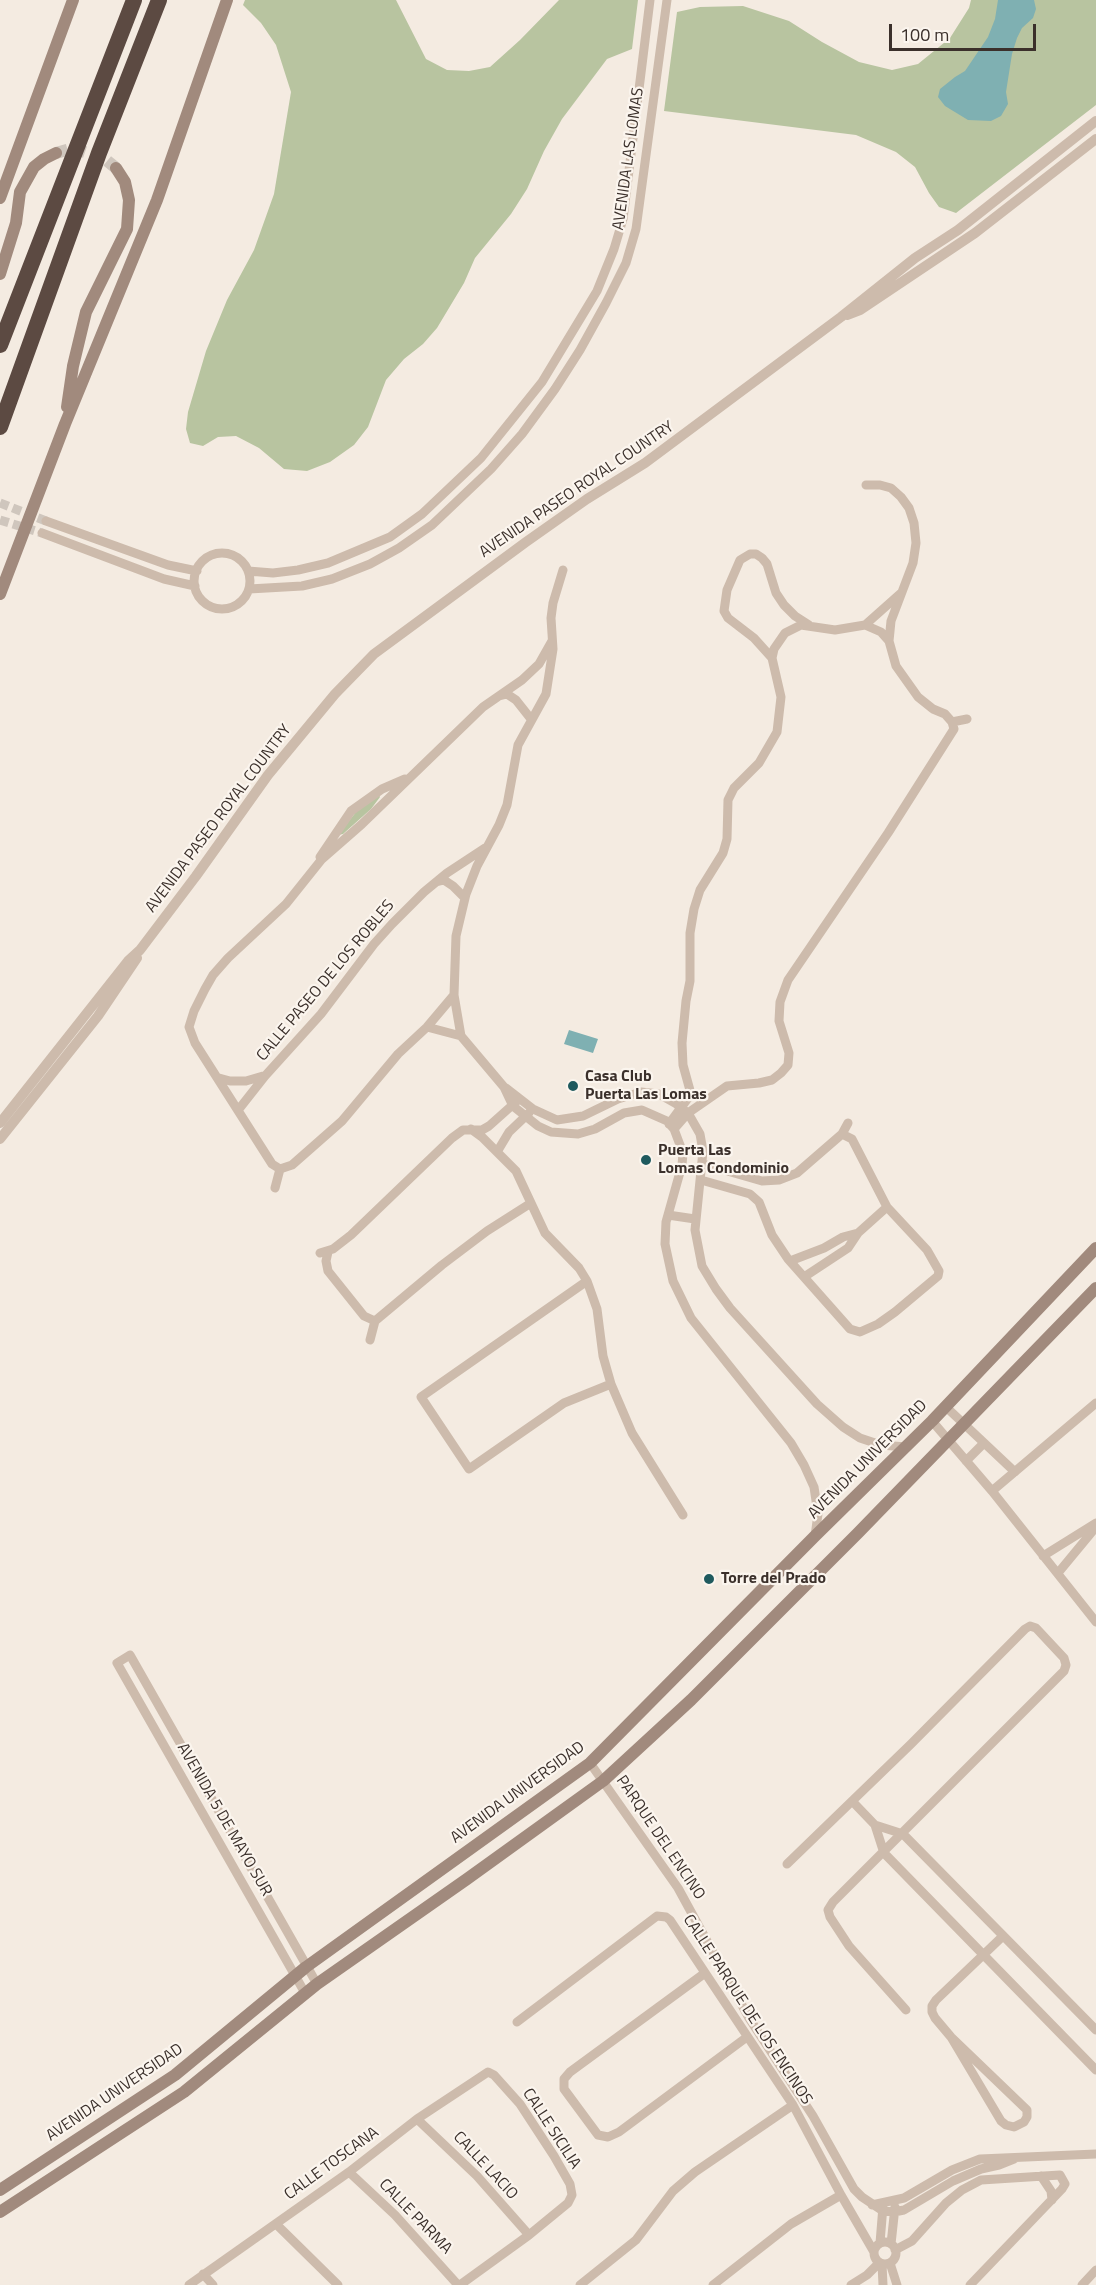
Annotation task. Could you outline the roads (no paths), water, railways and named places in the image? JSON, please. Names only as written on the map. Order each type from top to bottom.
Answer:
[{"type":"highway","points":[[0,345],[134,0]]},
{"type":"highway","points":[[0,427],[99,153],[159,0]]},
{"type":"main road","points":[[0,198],[73,0]]},
{"type":"main road","points":[[0,594],[65,424],[157,200],[227,0]]},
{"type":"main road","points":[[0,274],[16,223],[20,192],[34,167],[56,153]]},
{"type":"main road","points":[[65,424],[73,366],[86,312],[127,229],[129,200],[125,182],[116,168]]},
{"type":"main road","name":"AVENIDA UNIVERSIDAD","points":[[0,2190],[175,2075],[306,1967],[590,1764],[946,1407],[1096,1248]]},
{"type":"main road","points":[[0,2212],[184,2092],[316,1984],[603,1781],[691,1700],[1096,1288]]},
{"type":"street","name":"AVENIDA LAS LOMAS","points":[[248,571],[281,572],[328,563],[390,537],[422,514],[481,458],[542,382],[597,291],[623,219],[650,0]]},
{"type":"street","name":"AVENIDA LAS LOMAS","points":[[249,589],[302,586],[332,579],[370,564],[399,548],[432,525],[491,469],[522,434],[555,389],[606,303],[626,263],[636,229],[667,0]]},
{"type":"street","name":"AVENIDA PASEO ROYAL COUNTRY","points":[[0,1139],[14,1113],[134,964],[140,950],[268,775],[335,694],[374,654],[534,536],[645,463],[841,317],[915,258],[958,230],[1096,121]]},
{"type":"street","points":[[1074,137],[1083,149]]},
{"type":"street","points":[[841,317],[860,310],[975,233],[1096,139]]},
{"type":"street","points":[[685,1111],[727,1086],[772,1080],[788,1065],[789,1053],[779,1022],[780,1002],[788,980],[954,729],[952,722],[945,714],[933,709],[918,697],[896,666],[889,641],[891,621],[913,563],[916,543],[914,523],[909,508],[891,488],[866,485]]},
{"type":"street","points":[[46,520],[168,565],[197,571]]},
{"type":"street","points":[[42,533],[164,579],[195,586]]},
{"type":"street","points":[[223,554],[238,559],[248,571],[249,589],[241,602],[235,606],[219,609],[203,601],[195,586],[197,571],[207,558],[223,554]]},
{"type":"street","points":[[672,1127],[685,1111],[691,1094],[683,1065],[682,1043],[690,981],[690,933],[694,909],[700,890],[723,853],[727,839],[728,800],[734,788],[759,763],[777,732],[781,697],[772,658],[754,638],[728,618],[724,611],[726,590],[740,560],[750,554],[756,554],[762,558],[767,564],[776,593],[784,605],[795,616],[811,626]]},
{"type":"street","points":[[563,570],[553,603],[550,674],[546,694],[518,746],[507,805],[477,866],[465,898],[456,936],[454,995],[461,1036],[504,1087],[513,1106],[538,1126],[564,1135],[578,1134],[595,1129],[632,1111],[642,1110],[654,1114],[672,1127],[683,1153],[682,1165],[668,1215],[665,1244],[673,1281],[696,1325],[791,1443],[804,1465],[814,1487],[818,1514],[815,1536]]},
{"type":"street","points":[[772,658],[779,640],[785,633],[801,625],[835,630],[865,625],[902,592]]},
{"type":"street","points":[[865,625],[881,632],[889,641]]},
{"type":"street","points":[[280,1169],[272,1164],[195,1043],[189,1027],[194,1011],[213,975],[286,904],[322,859],[483,707],[522,680],[539,664],[552,641]]},
{"type":"street","points":[[499,696],[507,694],[516,700],[531,719]]},
{"type":"street","points":[[952,722],[968,719]]},
{"type":"street","points":[[306,878],[351,811],[382,789],[412,775]]},
{"type":"street","name":"CALLE PASEO DE LOS ROBLES","points":[[239,1109],[265,1076],[321,1014],[374,944],[424,892],[487,846]]},
{"type":"street","points":[[436,882],[444,880],[465,898]]},
{"type":"street","points":[[280,1169],[292,1165],[335,1127],[398,1054],[454,995]]},
{"type":"street","points":[[427,1026],[461,1036]]},
{"type":"street","name":"CALLE PASEO DE LOS ROBLES","points":[[219,1078],[246,1081],[265,1076]]},
{"type":"street","points":[[504,1087],[533,1109],[557,1120],[571,1119],[641,1092],[659,1094],[685,1111],[700,1134],[703,1151],[695,1230],[702,1266],[716,1289],[730,1308],[817,1404],[843,1427],[860,1438],[881,1445],[906,1447]]},
{"type":"street","points":[[375,1321],[364,1316],[328,1271],[324,1253],[351,1235],[452,1138],[463,1130],[482,1130],[489,1126],[520,1098]]},
{"type":"street","points":[[497,1152],[509,1132],[533,1109]]},
{"type":"street","name":"AVENIDA PASEO ROYAL COUNTRY","points":[[0,1123],[14,1113]]},
{"type":"street","points":[[703,1164],[762,1181],[779,1180],[797,1173],[842,1134],[848,1122]]},
{"type":"street","points":[[471,1129],[516,1171],[544,1233],[575,1263],[587,1281],[597,1309],[603,1356],[611,1384],[632,1433],[683,1515]]},
{"type":"street","points":[[701,1180],[750,1194],[759,1202],[772,1235],[790,1261],[850,1329],[860,1332],[878,1324],[920,1292],[938,1276],[939,1271],[927,1251],[887,1206],[852,1139],[842,1134]]},
{"type":"street","points":[[275,1188],[280,1169]]},
{"type":"street","points":[[750,1194],[752,1178]]},
{"type":"street","points":[[370,1340],[375,1321],[442,1265],[487,1231],[531,1203]]},
{"type":"street","points":[[804,1277],[848,1248],[858,1233],[887,1206]]},
{"type":"street","points":[[668,1215],[695,1219]]},
{"type":"street","points":[[790,1261],[824,1248],[843,1237],[858,1233]]},
{"type":"street","points":[[469,1468],[419,1397],[587,1281]]},
{"type":"street","points":[[465,1478],[469,1468],[564,1403],[611,1384]]},
{"type":"street","points":[[992,1491],[1096,1403]]},
{"type":"street","points":[[946,1407],[1015,1472]]},
{"type":"street","points":[[932,1421],[992,1491],[1096,1622]]},
{"type":"street","points":[[966,1461],[984,1443]]},
{"type":"street","points":[[1043,1556],[1096,1526]]},
{"type":"street","points":[[1058,1573],[1096,1526]]},
{"type":"street","points":[[787,1864],[912,1744],[1025,1629],[1030,1626],[1036,1628],[1064,1658],[1066,1665],[1064,1671],[884,1853],[832,1902],[828,1910],[849,1946],[906,2010]]},
{"type":"street","name":"AVENIDA 5 DE MAYO SUR","points":[[305,1993],[117,1663],[130,1655],[316,1984]]},
{"type":"street","name":"PARQUE DEL ENCINO","points":[[590,1764],[678,1888],[749,2018],[813,2116],[854,2189],[872,2205],[894,2212],[913,2207],[953,2181],[1014,2159]]},
{"type":"street","points":[[852,1801],[875,1825],[884,1853],[1096,2070]]},
{"type":"street","points":[[875,1825],[903,1834],[1096,2030]]},
{"type":"street","name":"CALLE PARQUE DE LOS ENCINOS","points":[[516,2022],[657,1916],[662,1915],[670,1920],[793,2105],[841,2195],[874,2252],[884,2263]]},
{"type":"street","points":[[951,2037],[1001,2121],[1014,2127],[1024,2122],[1027,2110],[951,2037],[934,2018],[932,2006],[1003,1935]]},
{"type":"street","points":[[705,1973],[570,2072],[564,2079],[564,2089],[598,2135],[608,2137],[619,2132],[747,2037]]},
{"type":"street","name":"CALLE TOSCANA","points":[[189,2285],[349,2172],[417,2119],[484,2073],[494,2075]]},
{"type":"street","name":"CALLE SICILIA","points":[[494,2075],[520,2104],[570,2184],[572,2195],[568,2203],[529,2235]]},
{"type":"street","points":[[580,2285],[636,2240],[673,2191],[695,2172],[793,2105]]},
{"type":"street","name":"CALLE LACIO","points":[[417,2119],[477,2176],[529,2235]]},
{"type":"street","name":"PARQUE DEL ENCINO","points":[[883,2207],[904,2198],[952,2170],[980,2159],[1096,2154]]},
{"type":"street","name":"CALLE PARMA","points":[[349,2172],[395,2215],[459,2285]]},
{"type":"street","points":[[880,2243],[893,2247],[912,2241],[946,2203],[962,2190],[981,2180],[1055,2174],[1064,2179],[1065,2184],[1062,2189],[970,2285]]},
{"type":"street","points":[[1041,2176],[1051,2191],[1052,2199]]},
{"type":"street","points":[[713,2285],[791,2224],[841,2195]]},
{"type":"street","points":[[851,2285],[895,2257],[893,2247],[895,2201]]},
{"type":"street","points":[[874,2252],[880,2243],[883,2207]]},
{"type":"street","points":[[276,2224],[338,2285]]},
{"type":"street","points":[[459,2285],[529,2235]]},
{"type":"street","points":[[883,2285],[884,2263]]},
{"type":"street","points":[[884,2263],[897,2285]]},
{"type":"street","points":[[1082,2285],[1096,2270]]},
{"type":"street","points":[[203,2274],[213,2285]]},
{"type":"water","points":[[998,0],[1034,0],[1036,9],[1033,18],[1022,28],[1017,38],[1006,92],[1008,104],[1001,116],[991,121],[968,120],[945,106],[938,97],[940,89],[965,71],[988,37],[995,19]]},
{"type":"water","points":[[569,1030],[598,1039],[593,1053],[564,1044]]},
{"type":"tunnel","points":[[56,153],[70,149],[79,150],[105,159],[116,168]]},
{"type":"tunnel","points":[[0,503],[46,521]]},
{"type":"tunnel","points":[[0,520],[42,533]]},
{"type":"place","name":"Casa Club Puerta Las Lomas","points":[[573,1086]]},
{"type":"place","name":"Puerta Las Lomas Condominio","points":[[646,1160]]},
{"type":"place","name":"Torre del Prado","points":[[709,1579]]}]
